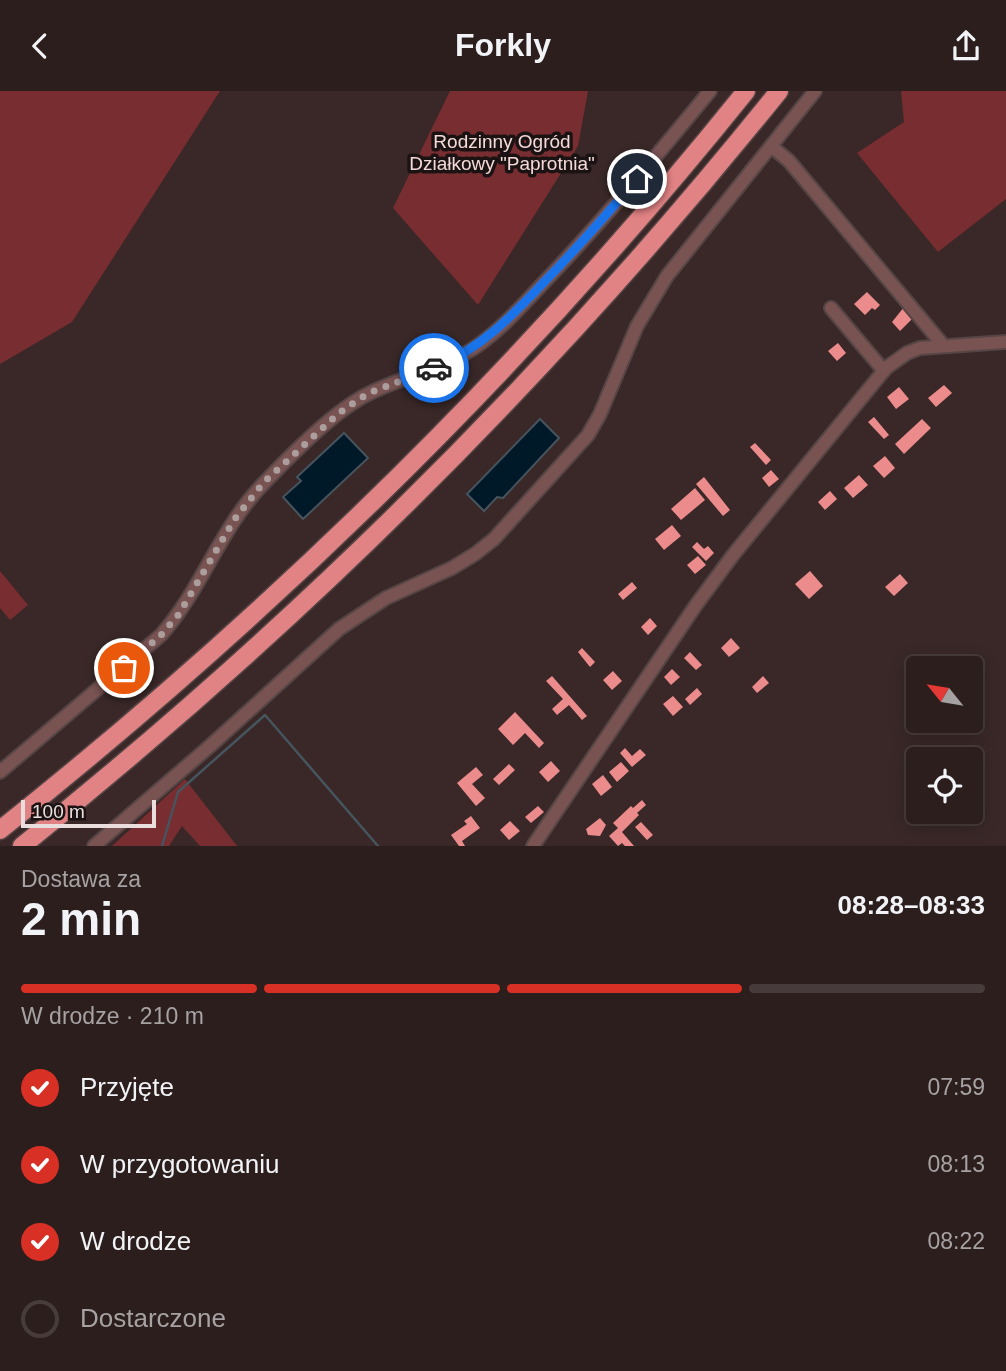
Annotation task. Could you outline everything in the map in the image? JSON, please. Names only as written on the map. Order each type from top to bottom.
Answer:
[{"type":"highway","points":[[0,830],[204,660],[363,512],[443,433],[544,326],[746,91]]},
{"type":"highway","points":[[22,846],[223,678],[409,504],[613,288],[779,91]]},
{"type":"street","points":[[0,772],[161,635],[179,614],[243,508],[264,482],[339,413],[369,393],[445,363],[488,338],[589,235],[710,91]]},
{"type":"street","points":[[94,846],[339,629],[386,598],[452,568],[494,538],[588,435],[600,414],[637,326],[659,287],[816,91]]},
{"type":"street","points":[[771,146],[789,161],[943,345]]},
{"type":"street","points":[[831,308],[884,370]]},
{"type":"street","points":[[533,846],[696,605],[884,370],[907,353],[943,345],[1006,342]]},
{"type":"green space","points":[[0,91],[220,91],[72,322],[0,364]]},
{"type":"green space","name":"Rodzinny Ogród Działkowy \"Paprotnia\"","points":[[450,91],[588,91],[578,146],[478,305],[393,208]]},
{"type":"green space","points":[[901,91],[1006,91],[1006,199],[938,252],[857,153],[904,122]]},
{"type":"green space","points":[[0,571],[28,605],[10,620],[0,608]]},
{"type":"green space","points":[[185,779],[237,846],[200,846],[182,826],[169,846],[112,846]]},
{"type":"water","points":[[540,419],[559,438],[503,498],[497,497],[484,511],[467,494]]},
{"type":"water","points":[[344,433],[368,458],[303,519],[283,497],[301,481],[297,477]]},
{"type":"building","points":[[867,292],[880,305],[865,315],[854,304]]},
{"type":"building","points":[[904,307],[913,318],[900,331],[892,322]]},
{"type":"building","points":[[838,343],[846,353],[837,361],[828,351]]},
{"type":"building","points":[[944,385],[952,393],[936,407],[928,398]]},
{"type":"building","points":[[899,387],[909,399],[896,409],[887,397]]},
{"type":"building","points":[[874,417],[889,435],[884,439],[868,422]]},
{"type":"building","points":[[922,419],[931,428],[904,454],[895,444]]},
{"type":"building","points":[[755,443],[771,460],[766,465],[750,447]]},
{"type":"building","points":[[885,456],[895,468],[884,478],[873,466]]},
{"type":"building","points":[[771,470],[779,479],[769,487],[762,478]]},
{"type":"building","points":[[859,475],[868,485],[853,498],[844,488]]},
{"type":"building","points":[[704,477],[730,510],[723,516],[696,484]]},
{"type":"building","points":[[695,488],[705,500],[681,520],[671,509]]},
{"type":"building","points":[[830,491],[837,499],[825,510],[818,502]]},
{"type":"building","points":[[672,525],[681,536],[664,550],[655,539]]},
{"type":"building","points":[[697,542],[704,549],[708,546],[714,553],[706,561],[692,547]]},
{"type":"building","points":[[698,556],[706,565],[695,574],[687,565]]},
{"type":"building","points":[[810,571],[823,586],[809,599],[795,584]]},
{"type":"building","points":[[900,574],[908,583],[894,596],[885,587]]},
{"type":"building","points":[[632,582],[637,588],[623,600],[618,594]]},
{"type":"building","points":[[650,618],[657,626],[648,635],[641,627]]},
{"type":"building","points":[[731,638],[740,648],[729,657],[721,648]]},
{"type":"building","points":[[582,648],[595,662],[590,667],[578,652]]},
{"type":"building","points":[[690,652],[702,665],[696,670],[684,658]]},
{"type":"building","points":[[672,669],[680,677],[671,685],[664,677]]},
{"type":"building","points":[[613,671],[622,681],[612,690],[603,680]]},
{"type":"building","points":[[552,676],[587,716],[582,720],[569,705],[557,715],[552,709],[563,699],[546,681]]},
{"type":"building","points":[[763,676],[769,683],[757,693],[752,687]]},
{"type":"building","points":[[697,688],[702,694],[690,705],[685,699]]},
{"type":"building","points":[[673,696],[683,707],[673,716],[663,704]]},
{"type":"building","points":[[515,712],[544,743],[539,748],[525,733],[513,745],[498,729]]},
{"type":"building","points":[[625,748],[632,756],[640,749],[646,755],[632,767],[620,753]]},
{"type":"building","points":[[551,761],[560,771],[548,782],[539,772]]},
{"type":"building","points":[[621,762],[629,771],[617,782],[609,772]]},
{"type":"building","points":[[509,764],[515,770],[499,785],[493,779]]},
{"type":"building","points":[[476,767],[483,775],[472,784],[485,798],[476,806],[457,783]]},
{"type":"building","points":[[603,775],[612,787],[601,796],[592,784]]},
{"type":"building","points":[[642,800],[646,805],[622,832],[634,846],[625,846],[622,843],[618,846],[609,836],[618,828],[613,823],[631,806],[633,808]]},
{"type":"building","points":[[538,806],[544,812],[531,823],[525,817]]},
{"type":"building","points":[[471,816],[480,828],[462,841],[465,846],[459,846],[451,835],[467,824],[464,821]]},
{"type":"building","points":[[600,818],[606,825],[600,836],[588,835],[586,829]]},
{"type":"building","points":[[510,821],[520,831],[509,840],[500,830]]},
{"type":"building","points":[[641,822],[653,835],[647,840],[635,827]]},
{"type":"waterway","points":[[162,846],[178,792],[265,715],[378,846]]},
{"type":"way so far","points":[[124,668],[161,635],[179,614],[234,520],[264,482],[339,413],[355,402],[369,393],[434,368]]},
{"type":"route","points":[[434,368],[475,347],[501,326],[589,235],[637,179]]}]
